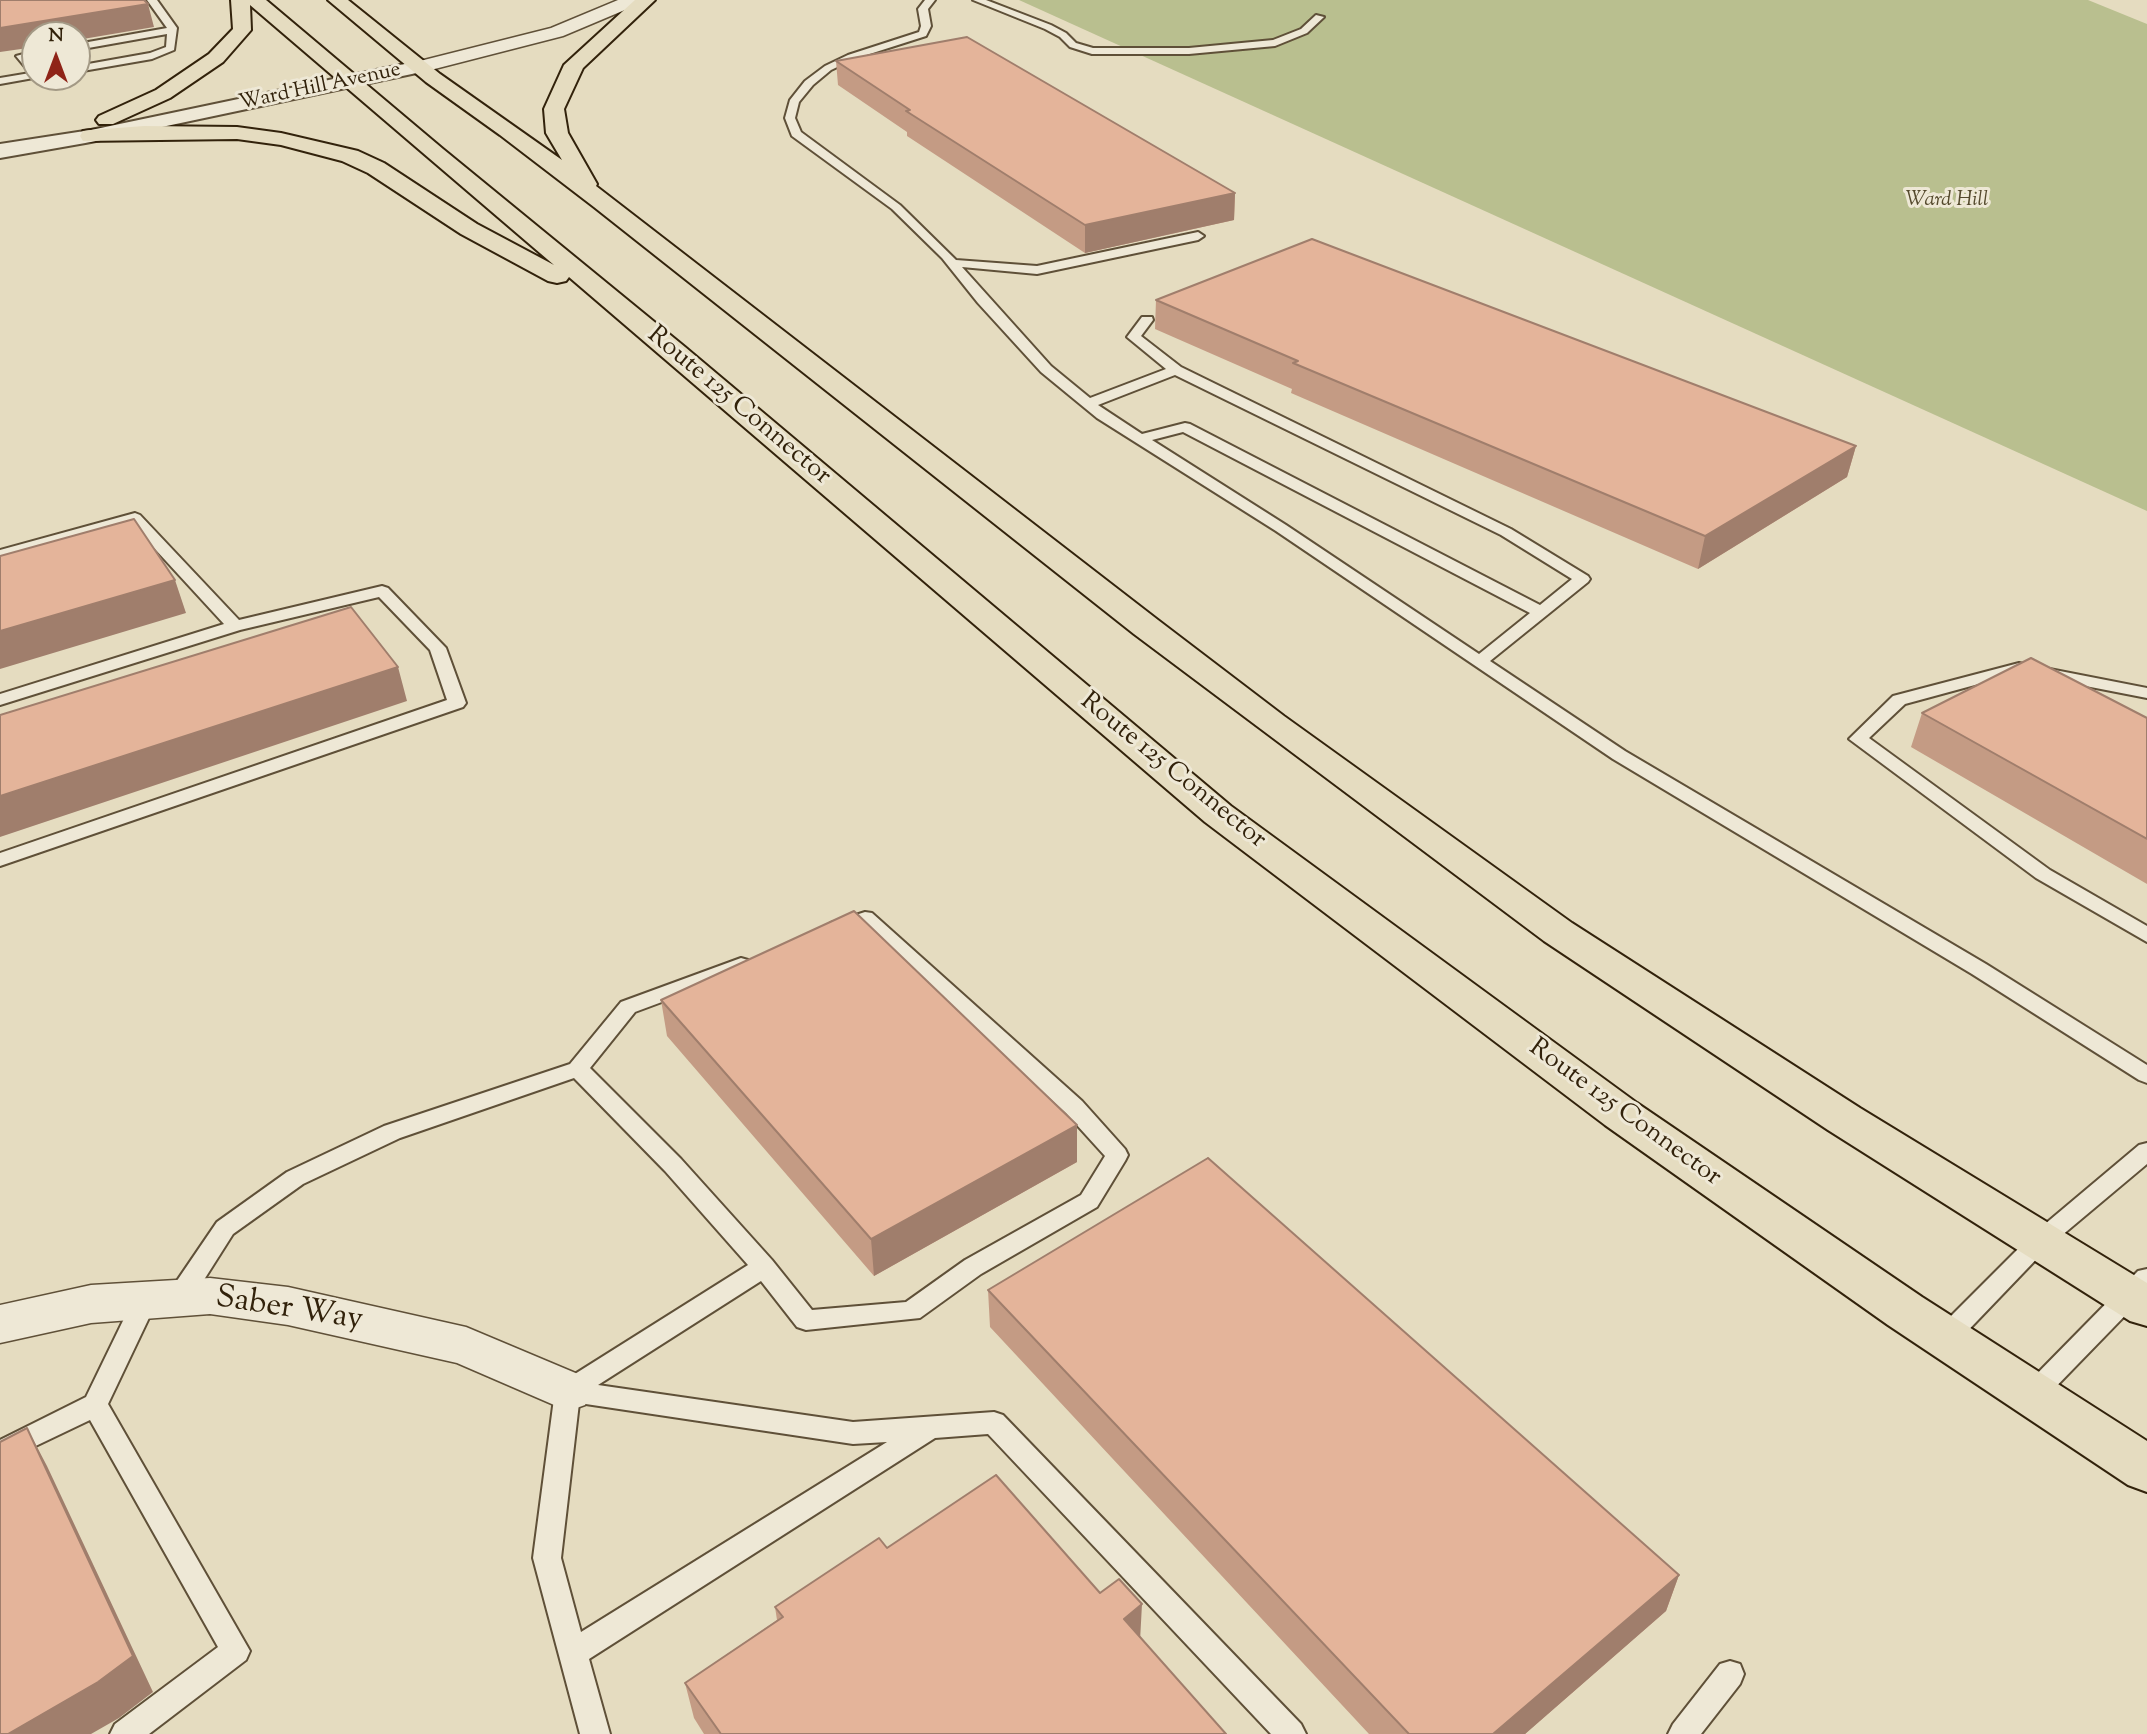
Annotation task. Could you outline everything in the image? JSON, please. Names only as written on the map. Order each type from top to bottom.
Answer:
[{"type":"highway","points":[[98,128],[163,94],[216,58],[242,30],[244,24],[240,0]]},
{"type":"highway","name":"Route 125 Connector","points":[[255,0],[1218,814],[1621,1114],[1946,1338],[2147,1469]]},
{"type":"highway","points":[[337,0],[414,62],[593,194],[1167,643],[1536,916],[1844,1119],[2040,1241],[2141,1294]]},
{"type":"highway","points":[[593,194],[557,133],[554,109],[574,65],[646,0]]},
{"type":"highway","points":[[98,128],[144,132],[237,133],[293,141],[350,156],[376,168],[502,248],[623,310]]},
{"type":"street","name":"Ward Hill Avenue","points":[[414,62],[505,37],[604,0]]},
{"type":"street","name":"Ward Hill Avenue","points":[[0,151],[556,32],[633,0]]},
{"type":"street","name":"Ward Hill Avenue","points":[[0,141],[98,128]]},
{"type":"street","name":"Saber Way","points":[[0,1324],[91,1304],[210,1296],[288,1306],[466,1346],[568,1391]]},
{"type":"lane","points":[[91,67],[152,56],[171,48],[172,30],[152,0]]},
{"type":"lane","points":[[930,0],[923,9],[926,26],[923,34],[828,68],[809,83],[794,102],[790,118],[796,134],[896,207],[953,263],[982,300],[1046,369],[1088,404],[1281,528],[1619,755],[1979,970],[2147,1075]]},
{"type":"lane","points":[[978,0],[1048,27],[1063,35],[1073,45],[1092,51],[1189,51],[1252,46],[1290,39],[1319,17]]},
{"type":"lane","points":[[91,44],[172,30]]},
{"type":"lane","points":[[0,81],[21,77]]},
{"type":"lane","points":[[953,263],[1037,270],[1198,236]]},
{"type":"lane","points":[[1147,320],[1135,337],[1176,370],[1506,531],[1582,579],[1479,663]]},
{"type":"lane","points":[[1088,404],[1176,370]]},
{"type":"lane","points":[[1140,439],[1185,427],[1541,612]]},
{"type":"lane","points":[[0,555],[135,518],[234,626]]},
{"type":"lane","points":[[0,700],[234,626],[382,591],[438,648],[457,703],[0,860]]},
{"type":"lane","points":[[2147,693],[2019,668],[1899,700],[1858,738],[2043,874],[2147,935]]},
{"type":"lane","points":[[578,1069],[673,1165],[764,1267],[806,1320],[911,1311],[973,1267],[1089,1201],[1116,1155],[1074,1107],[865,918],[815,937]]},
{"type":"lane","points":[[0,1452],[95,1405],[162,1299],[225,1228],[295,1178],[392,1132],[578,1069],[628,1007],[765,956]]},
{"type":"lane","points":[[1946,1338],[2040,1241],[2147,1150]]},
{"type":"lane","points":[[568,1391],[764,1267]]},
{"type":"lane","points":[[2033,1394],[2141,1294]]},
{"type":"lane","points":[[568,1391],[853,1433],[994,1423],[1291,1734]]},
{"type":"lane","points":[[568,1391],[547,1558],[594,1734]]},
{"type":"lane","points":[[95,1405],[236,1651],[125,1734]]},
{"type":"lane","points":[[573,1653],[933,1427]]},
{"type":"lane","points":[[1683,1734],[1730,1674]]},
{"type":"green space","name":"Ward Hill","points":[[1019,0],[2088,0],[2147,24],[2147,511]]},
{"type":"building","points":[[0,0],[144,0],[148,4],[43,21],[21,21],[21,25],[0,28]]},
{"type":"building","points":[[967,37],[1235,193],[1085,225],[906,111],[910,110],[836,61]]},
{"type":"building","points":[[1312,239],[1856,446],[1705,536],[1293,363],[1298,361],[1156,300]]},
{"type":"building","points":[[134,519],[175,580],[0,631],[0,556]]},
{"type":"building","points":[[351,607],[398,667],[0,796],[0,715]]},
{"type":"building","points":[[2031,658],[2147,718],[2147,839],[1922,713]]},
{"type":"building","points":[[854,911],[1077,1125],[871,1239],[661,1000]]},
{"type":"building","points":[[1208,1158],[1679,1575],[1493,1734],[1409,1734],[988,1290]]},
{"type":"building","points":[[27,1428],[133,1656],[98,1682],[8,1734],[0,1734],[0,1442]]},
{"type":"building","points":[[996,1475],[1100,1593],[1119,1579],[1142,1604],[1124,1619],[1226,1734],[721,1734],[685,1683],[783,1617],[775,1607],[879,1538],[887,1548]]}]
